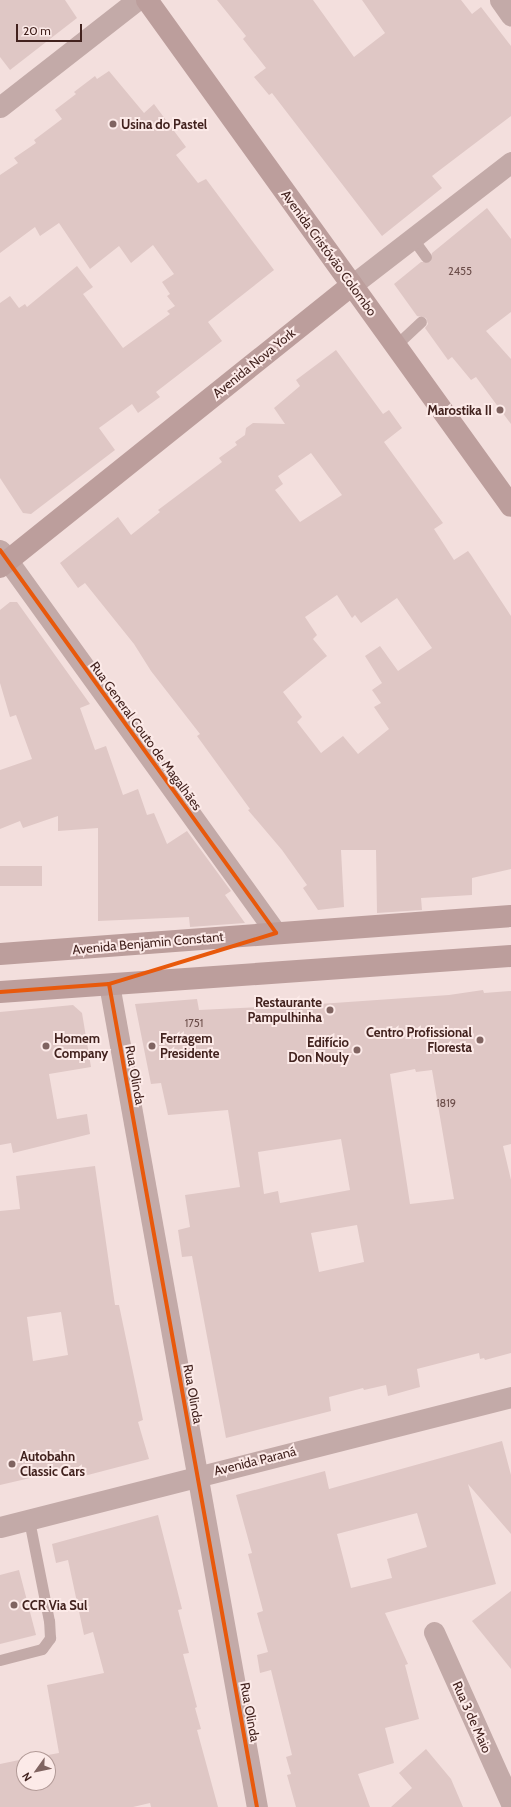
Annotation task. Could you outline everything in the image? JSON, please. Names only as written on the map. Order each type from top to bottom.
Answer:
[{"type":"main road","name":"Avenida Cristóvão Colombo","points":[[147,0],[511,506]]},
{"type":"main road","name":"Avenida Nova York","points":[[3,560],[352,284]]},
{"type":"main road","name":"Avenida Benjamin Constant","points":[[0,954],[511,916]]},
{"type":"main road","points":[[0,992],[511,956]]},
{"type":"street","points":[[0,107],[136,0]]},
{"type":"street","points":[[500,0],[511,16]]},
{"type":"street","name":"Avenida Nova York","points":[[352,284],[413,239],[511,162]]},
{"type":"street","name":"Rua General Couto de Magalhães","points":[[3,560],[276,933]]},
{"type":"street","name":"Rua Olinda","points":[[109,984],[257,1807]]},
{"type":"street","name":"Avenida Paraná","points":[[0,1527],[198,1475],[511,1397]]},
{"type":"street","name":"Rua 3 de Maio","points":[[434,1632],[511,1803]]},
{"type":"lane","points":[[413,239],[426,257]]},
{"type":"lane","points":[[396,345],[421,322]]},
{"type":"lane","points":[[0,1660],[42,1649],[50,1638],[49,1621],[29,1520]]},
{"type":"building","points":[[0,0],[65,0],[77,18],[10,70],[0,57]]},
{"type":"building","points":[[217,0],[313,0],[354,57],[385,33],[362,0],[461,0],[472,14],[481,7],[511,46],[511,116],[432,176],[442,188],[382,236],[272,93],[269,95],[254,77],[266,68],[243,39],[246,36]]},
{"type":"building","points":[[109,71],[144,113],[154,104],[186,147],[176,155],[198,183],[206,179],[274,270],[208,322],[222,341],[156,392],[160,397],[138,413],[132,404],[99,428],[115,450],[31,514],[23,513],[0,478],[0,303],[10,296],[19,308],[25,304],[27,307],[77,266],[93,287],[83,294],[123,348],[170,314],[167,311],[175,306],[167,296],[170,294],[162,282],[174,274],[153,245],[131,263],[119,246],[90,269],[59,223],[40,236],[35,227],[0,253],[0,175],[18,163],[14,158],[36,143],[34,140],[62,119],[55,110],[76,94],[74,92],[95,76],[97,79]]},
{"type":"building","points":[[487,208],[511,239],[511,312],[486,331],[511,359],[511,424],[476,377],[471,380],[452,357],[448,360],[425,328],[428,324],[426,318],[417,316],[394,284],[421,262],[430,262],[432,253]]},
{"type":"building","points":[[336,350],[383,414],[389,410],[402,428],[384,442],[443,523],[434,529],[454,560],[468,551],[511,616],[511,869],[472,878],[472,895],[421,898],[422,910],[377,913],[376,850],[341,850],[344,907],[318,910],[303,888],[307,885],[282,850],[248,810],[250,809],[197,736],[200,734],[151,671],[134,644],[85,583],[78,588],[60,563],[118,517],[131,535],[160,512],[158,510],[222,462],[219,458],[237,445],[235,442],[245,435],[246,428],[253,423],[285,424],[274,408],[300,386],[296,380]],"holes":[[[311,453],[342,495],[300,522],[275,490],[283,484],[278,476]],[[337,595],[352,618],[355,615],[361,623],[397,598],[432,648],[398,671],[380,646],[365,656],[382,683],[372,690],[381,703],[374,707],[389,729],[358,754],[343,736],[321,753],[297,722],[302,717],[283,692],[327,656],[313,639],[317,635],[305,617]]]},
{"type":"building","points":[[10,602],[17,602],[90,704],[80,708],[95,750],[106,746],[123,795],[138,789],[147,815],[154,813],[167,844],[187,831],[231,891],[225,895],[245,923],[190,927],[189,917],[98,921],[98,828],[58,831],[58,816],[23,828],[20,821],[0,829],[0,770],[32,759],[16,715],[10,717],[0,683],[0,610]]},
{"type":"building","points":[[0,866],[42,866],[42,886],[0,886]]},
{"type":"building","points":[[483,990],[484,993],[511,991],[511,1144],[503,1146],[511,1180],[511,1353],[485,1360],[484,1358],[480,1359],[479,1353],[417,1369],[420,1387],[388,1396],[386,1385],[364,1390],[363,1388],[329,1397],[331,1411],[226,1438],[192,1256],[182,1257],[178,1230],[190,1227],[185,1195],[240,1187],[228,1110],[168,1115],[161,1083],[151,1084],[135,1004],[197,999],[199,1010],[305,1005],[449,995]],"holes":[[[415,1069],[416,1072],[432,1070],[454,1199],[410,1204],[390,1074]],[[341,1139],[350,1190],[280,1203],[278,1191],[264,1194],[258,1152]],[[357,1225],[364,1262],[319,1272],[311,1233]]]},
{"type":"building","name":"Homem Company","points":[[73,1005],[82,1013],[91,1067],[49,1074],[57,1119],[87,1114],[90,1134],[13,1153],[11,1143],[0,1145],[0,1012]]},
{"type":"building","points":[[95,1166],[115,1305],[119,1305],[143,1420],[138,1422],[149,1459],[84,1476],[82,1466],[0,1485],[0,1211],[20,1209],[16,1176]],"holes":[[[61,1312],[68,1355],[33,1361],[27,1317]]]},
{"type":"building","points":[[502,1441],[511,1475],[511,1534],[468,1484],[496,1584],[385,1613],[408,1664],[405,1665],[419,1719],[385,1728],[394,1763],[358,1774],[370,1807],[296,1807],[287,1775],[291,1774],[286,1757],[292,1755],[271,1670],[260,1673],[257,1655],[268,1652],[257,1613],[263,1611],[248,1554],[252,1553],[236,1495],[325,1471],[329,1489]],"holes":[[[417,1513],[427,1547],[387,1559],[392,1578],[351,1588],[337,1534]]]},
{"type":"building","points":[[158,1515],[182,1609],[178,1610],[189,1653],[183,1654],[197,1707],[195,1708],[201,1729],[197,1730],[218,1807],[151,1807],[150,1803],[133,1807],[0,1807],[0,1764],[16,1761],[16,1791],[56,1791],[56,1754],[59,1753],[47,1685],[104,1673],[93,1632],[84,1635],[68,1560],[56,1563],[52,1544]]},
{"type":"building","name":"CCR Via Sul","points":[[19,1570],[36,1635],[0,1644],[0,1575]]},
{"type":"building","points":[[511,1591],[511,1669],[472,1621]]},
{"type":"building","points":[[426,1749],[451,1779],[463,1807],[391,1807],[412,1788],[399,1773]]},
{"type":"cycle path","points":[[0,550],[276,933],[109,984],[0,992]]},
{"type":"cycle path","points":[[109,984],[257,1807]]},
{"type":"place","name":"Usina do Pastel","points":[[113,124]]},
{"type":"place","name":"Marostika II","points":[[500,410]]},
{"type":"place","name":"Restaurante Pampulhinha","points":[[330,1010]]},
{"type":"place","name":"Centro Profissional Floresta","points":[[480,1040]]},
{"type":"place","name":"Homem Company","points":[[46,1046]]},
{"type":"place","name":"Ferragem Presidente","points":[[152,1046]]},
{"type":"place","name":"Edifício Don Nouly","points":[[357,1050]]},
{"type":"place","name":"Autobahn Classic Cars","points":[[12,1464]]},
{"type":"place","name":"CCR Via Sul","points":[[14,1605]]}]
